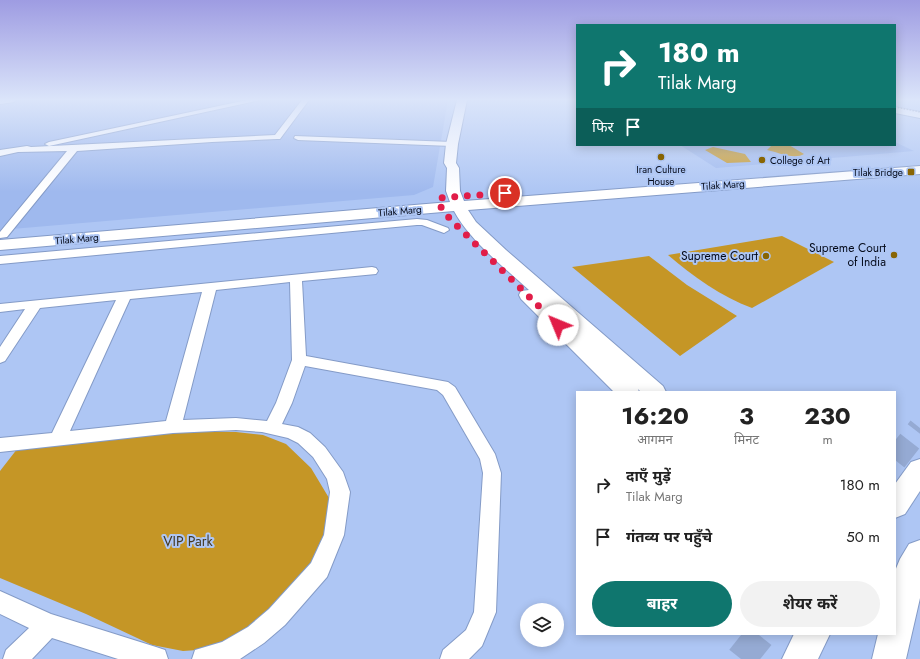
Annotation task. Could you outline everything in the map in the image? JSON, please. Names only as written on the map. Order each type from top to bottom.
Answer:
[{"type":"main road","points":[[455,131],[450,163],[453,168],[453,191],[448,202],[450,219],[627,391]]},
{"type":"main road","name":"Tilak Marg","points":[[795,176],[920,162]]},
{"type":"main road","name":"Tilak Marg","points":[[1,239],[448,202],[795,176],[920,170]]},
{"type":"main road","points":[[448,202],[500,254],[654,391]]},
{"type":"main road","name":"Tilak Marg","points":[[1,239],[248,231],[448,202]]},
{"type":"main road","points":[[896,505],[920,469]]},
{"type":"main road","points":[[889,659],[911,597],[911,569],[920,554]]},
{"type":"main road","points":[[799,659],[812,635]]},
{"type":"street","points":[[0,153],[107,131]]},
{"type":"street","points":[[19,150],[73,150],[277,137],[282,131]]},
{"type":"street","points":[[298,138],[452,144]]},
{"type":"street","points":[[1,239],[73,150]]},
{"type":"street","points":[[0,260],[248,231],[416,222],[423,222],[444,230]]},
{"type":"street","points":[[0,308],[124,297],[372,271]]},
{"type":"street","points":[[272,427],[284,403],[299,360],[296,278]]},
{"type":"street","points":[[172,427],[210,287]]},
{"type":"street","points":[[58,438],[124,297]]},
{"type":"street","points":[[0,358],[35,305]]},
{"type":"street","points":[[299,360],[445,387],[449,391],[489,459],[492,473],[485,612],[474,638],[452,659]]},
{"type":"street","points":[[0,445],[172,427],[236,424],[272,427],[292,432],[304,438],[319,452],[336,478],[340,492],[334,535],[319,570],[278,617],[256,635],[227,653],[204,659]]},
{"type":"street","points":[[0,602],[48,625],[156,659]]},
{"type":"street","points":[[15,659],[48,625]]},
{"type":"shaded area","points":[[0,131],[443,131],[433,187],[414,195],[0,230]]},
{"type":"shaded area","name":"College of Art","points":[[896,142],[914,151],[716,168],[682,146],[896,146]]},
{"type":"green space","points":[[771,146],[791,146],[804,154],[800,156],[791,156],[767,150]]},
{"type":"green space","points":[[713,147],[745,154],[751,162],[727,163],[705,150]]},
{"type":"green space","points":[[782,236],[834,262],[752,308],[719,292],[687,271],[668,255]]},
{"type":"green space","points":[[649,256],[687,285],[737,316],[680,356],[572,267]]},
{"type":"green space","name":"VIP Park","points":[[184,431],[236,432],[263,435],[286,444],[311,468],[329,498],[323,543],[299,587],[241,647],[183,651],[152,645],[86,614],[0,578],[0,471],[21,444]]},
{"type":"tunnel","points":[[896,459],[920,428]]},
{"type":"tunnel","points":[[741,659],[760,635]]},
{"type":"place","name":"Iran Culture House","points":[[661,157]]},
{"type":"place","name":"College of Art","points":[[762,160]]},
{"type":"place","name":"Tilak Bridge","points":[[911,172]]},
{"type":"place","name":"Supreme Court of India","points":[[894,255]]},
{"type":"place","name":"Supreme Court","points":[[766,256]]},
{"type":"route","points":[[505,193],[439,198],[441,207],[450,219],[558,325]]}]
